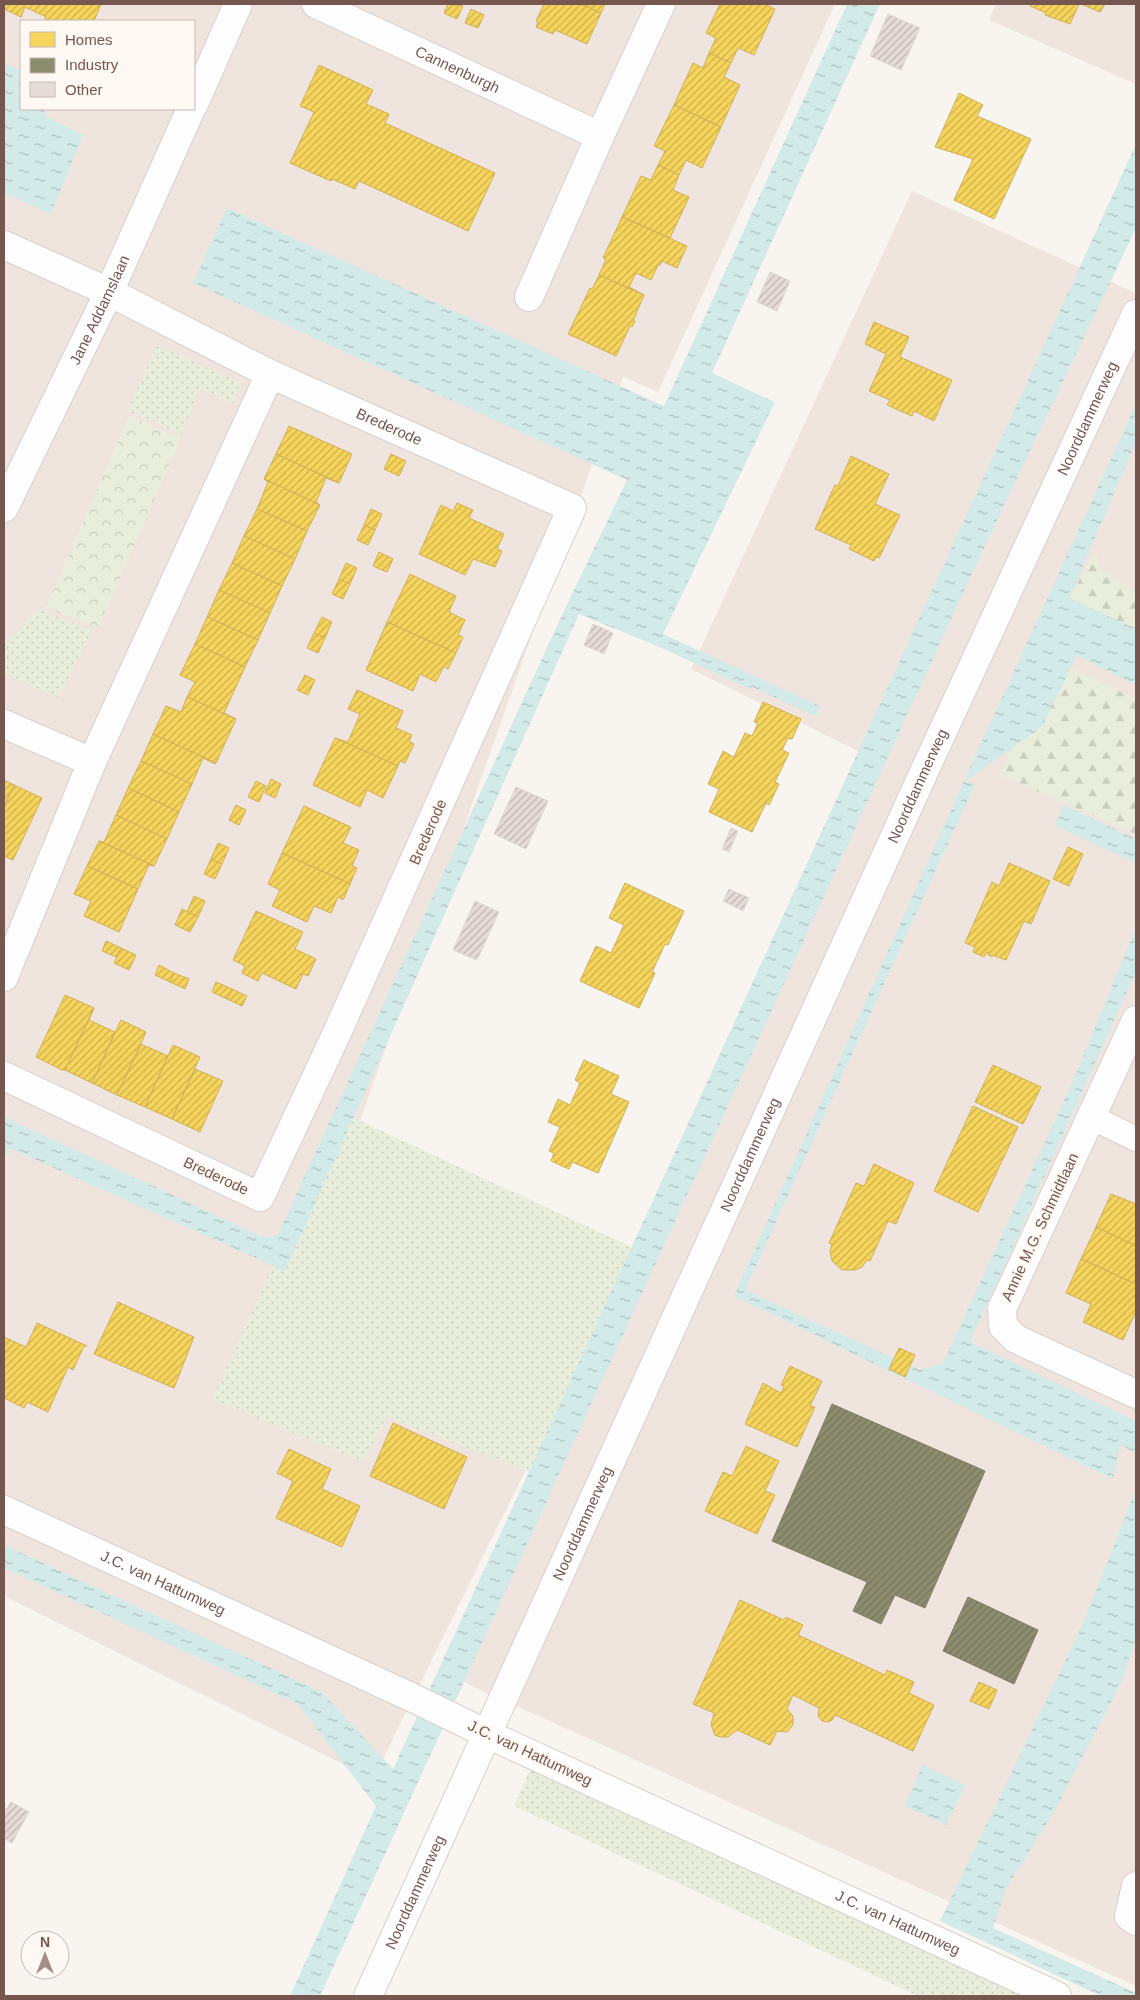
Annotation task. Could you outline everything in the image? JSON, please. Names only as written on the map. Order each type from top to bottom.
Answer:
[{"type":"street","points":[[195,102],[238,4]]},
{"type":"street","name":"Cannenburgh","points":[[316,4],[600,136]]},
{"type":"street","points":[[529,297],[661,4]]},
{"type":"street","name":"Jane Addamslaan","points":[[4,508],[109,292],[191,110]]},
{"type":"street","name":"Brederode","points":[[4,245],[109,292],[270,374],[572,508],[344,1017],[260,1197],[4,1076]]},
{"type":"street","name":"Noorddammerweg","points":[[368,1996],[929,762],[1136,314]]},
{"type":"street","points":[[4,977],[92,762],[270,374]]},
{"type":"street","points":[[4,724],[92,762]]},
{"type":"street","name":"Annie M.G. Schmidtlaan","points":[[1136,1020],[1002,1309],[1003,1326],[1016,1339],[1136,1394]]},
{"type":"street","points":[[1091,1117],[1136,1139]]},
{"type":"street","name":"J.C. van Hattumweg","points":[[4,1510],[411,1696],[487,1734],[1057,1996]]},
{"type":"street","points":[[1136,1886],[1129,1916],[1136,1921]]},
{"type":"shaded area","points":[[4,4],[835,4],[658,392],[623,377],[285,1333],[535,1451],[373,1779],[4,1596]]},
{"type":"shaded area","points":[[996,4],[1136,4],[1136,84],[989,20]]},
{"type":"shaded area","points":[[912,191],[1136,293],[1136,1986],[461,1681],[868,756],[691,669]]},
{"type":"green space","points":[[157,345],[241,383],[233,403],[200,389],[182,434],[127,411]]},
{"type":"green space","points":[[129,416],[181,438],[98,629],[46,607]]},
{"type":"green space","points":[[1096,550],[1100,569],[1136,590],[1136,629],[1069,598]]},
{"type":"green space","points":[[39,609],[92,631],[58,698],[4,673],[4,646]]},
{"type":"green space","points":[[1054,661],[1136,699],[1136,834],[999,775]]},
{"type":"green space","points":[[343,1113],[632,1247],[529,1472],[387,1417],[363,1462],[212,1399]]},
{"type":"green space","points":[[531,1768],[1023,1996],[918,1996],[514,1806]]},
{"type":"water","points":[[847,4],[880,4],[712,373],[775,402],[663,634],[820,706],[817,714],[813,715],[752,687],[750,689],[657,646],[579,614],[285,1271],[9,1148],[4,1160],[4,1117],[263,1237],[271,1237],[278,1234],[562,615],[627,480],[193,283],[227,208],[664,406]]},
{"type":"water","points":[[4,63],[20,71],[20,110],[44,110],[46,117],[83,135],[51,214],[4,193]]},
{"type":"water","points":[[1136,144],[1136,228],[975,567],[320,1996],[290,1996],[376,1806],[298,1704],[4,1568],[4,1545],[322,1692],[393,1769]]},
{"type":"water","points":[[1136,404],[1136,442],[1069,598],[1136,629],[1136,685],[1077,655],[1042,727],[964,782],[975,784],[745,1290],[920,1370],[943,1363],[1073,1081],[1136,928],[1136,972],[970,1342],[1136,1421],[1136,1453],[1120,1445],[1113,1479],[734,1296],[963,783]]},
{"type":"water","points":[[1064,805],[1136,839],[1136,863],[1054,825]]},
{"type":"water","points":[[1136,1490],[1136,1640],[1120,1685],[1054,1812],[1006,1889],[993,1928],[1136,1993],[1136,1996],[1101,1996],[940,1921],[1081,1628]]},
{"type":"water","points":[[923,1765],[965,1785],[946,1825],[904,1806]]},
{"type":"building: Homes","points":[[4,4],[101,4],[94,20],[48,20],[45,19],[46,17],[25,7],[21,17],[4,9]]},
{"type":"building: Homes","points":[[448,4],[463,6],[457,19],[444,13]]},
{"type":"building: Homes","points":[[544,4],[581,4],[601,13],[587,44],[555,30],[553,34],[536,27],[538,22],[536,21]]},
{"type":"building: Homes","points":[[581,4],[605,4],[601,13]]},
{"type":"building: Homes","points":[[720,4],[764,4],[775,9],[754,55],[738,48],[731,63],[709,53],[716,38],[706,33]]},
{"type":"building: Homes","points":[[1031,4],[1079,4],[1070,24],[1045,15],[1046,13],[1030,6]]},
{"type":"building: Homes","points":[[1081,4],[1105,4],[1100,12]]},
{"type":"building: Homes","points":[[471,9],[484,15],[478,28],[465,23]]},
{"type":"building: Homes","points":[[709,53],[731,63],[724,77],[740,85],[721,127],[674,105],[693,63],[703,68]]},
{"type":"building: Homes","points":[[319,65],[373,90],[366,104],[389,114],[385,123],[495,173],[468,231],[359,181],[355,189],[290,163],[314,112],[300,106]]},
{"type":"building: Homes","points":[[959,93],[983,105],[977,116],[1031,139],[994,219],[954,200],[973,159],[935,147]]},
{"type":"building: Homes","points":[[674,105],[721,127],[702,168],[686,160],[679,175],[658,165],[665,151],[654,146]]},
{"type":"building: Homes","points":[[658,165],[679,175],[673,190],[689,197],[670,238],[622,217],[641,176],[651,180]]},
{"type":"building: Homes","points":[[622,217],[687,246],[677,268],[662,261],[651,280],[636,273],[629,287],[644,295],[599,275],[606,259],[603,258]]},
{"type":"building: Homes","points":[[599,275],[644,295],[633,321],[635,321],[632,327],[630,326],[616,356],[568,334],[590,288],[592,289]]},
{"type":"building: Homes","points":[[874,322],[909,337],[900,357],[952,380],[934,421],[914,411],[912,416],[887,405],[890,400],[869,391],[886,354],[865,344]]},
{"type":"building: Homes","points":[[289,426],[352,454],[339,483],[276,454]]},
{"type":"building: Homes","points":[[276,454],[339,483],[326,478],[316,502],[320,505],[264,479]]},
{"type":"building: Homes","points":[[391,454],[406,461],[399,476],[384,469]]},
{"type":"building: Homes","points":[[851,456],[889,474],[875,504],[900,515],[879,558],[876,557],[874,561],[849,549],[851,545],[815,529],[835,485],[838,486]]},
{"type":"building: Homes","points":[[264,479],[320,505],[307,531],[257,509],[268,482]]},
{"type":"building: Homes","points":[[457,503],[473,510],[469,518],[504,534],[497,549],[502,551],[495,567],[473,559],[465,575],[419,554],[441,505],[453,511]]},
{"type":"building: Homes","points":[[257,509],[307,531],[295,559],[244,536]]},
{"type":"building: Homes","points":[[371,509],[382,514],[375,530],[364,525]]},
{"type":"building: Homes","points":[[364,525],[375,530],[368,545],[357,540]]},
{"type":"building: Homes","points":[[244,536],[295,559],[282,586],[232,563]]},
{"type":"building: Homes","points":[[379,552],[393,559],[387,572],[373,566]]},
{"type":"building: Homes","points":[[232,563],[282,586],[270,613],[219,590]]},
{"type":"building: Homes","points":[[346,563],[357,568],[350,584],[339,579]]},
{"type":"building: Homes","points":[[410,574],[456,596],[449,612],[465,620],[458,635],[463,637],[456,653],[387,622]]},
{"type":"building: Homes","points":[[339,579],[350,584],[343,599],[332,594]]},
{"type":"building: Homes","points":[[219,590],[270,613],[258,640],[207,617]]},
{"type":"building: Homes","points":[[207,617],[258,640],[245,667],[195,644]]},
{"type":"building: Homes","points":[[322,617],[332,622],[325,638],[314,633]]},
{"type":"building: Homes","points":[[387,622],[456,653],[448,669],[444,666],[436,682],[420,674],[413,691],[366,670]]},
{"type":"building: Homes","points":[[314,633],[325,638],[318,653],[307,648]]},
{"type":"building: Homes","points":[[195,644],[245,667],[224,713],[236,719],[187,697],[195,682],[180,675]]},
{"type":"building: Homes","points":[[305,675],[315,680],[308,695],[297,690]]},
{"type":"building: Homes","points":[[357,690],[403,711],[396,728],[412,735],[409,741],[414,744],[405,763],[400,761],[398,766],[335,738],[348,742],[360,714],[348,709]]},
{"type":"building: Homes","points":[[187,697],[236,719],[216,763],[153,734],[166,706],[181,712]]},
{"type":"building: Homes","points":[[763,702],[801,719],[792,739],[788,738],[782,750],[789,753],[775,782],[779,784],[769,805],[766,803],[752,832],[709,812],[719,789],[708,784],[723,751],[734,757],[745,733],[752,736],[758,723],[754,722]]},
{"type":"building: Homes","points":[[153,734],[216,763],[203,758],[192,784],[141,761]]},
{"type":"building: Homes","points":[[335,738],[398,766],[383,798],[367,790],[360,807],[313,785]]},
{"type":"building: Homes","points":[[141,761],[192,784],[179,812],[128,788]]},
{"type":"building: Homes","points":[[271,779],[281,784],[275,798],[265,793]]},
{"type":"building: Homes","points":[[4,780],[14,785],[4,807]]},
{"type":"building: Homes","points":[[256,781],[266,786],[259,802],[248,797]]},
{"type":"building: Homes","points":[[14,785],[42,798],[13,860],[4,856],[4,807]]},
{"type":"building: Homes","points":[[128,788],[179,812],[167,839],[116,815]]},
{"type":"building: Homes","points":[[236,805],[246,810],[239,825],[229,820]]},
{"type":"building: Homes","points":[[304,806],[351,827],[343,843],[359,850],[352,866],[357,868],[350,884],[282,853]]},
{"type":"building: Homes","points":[[116,815],[167,839],[154,866],[99,841],[104,842]]},
{"type":"building: Homes","points":[[99,841],[154,866],[149,865],[138,889],[87,866]]},
{"type":"building: Homes","points":[[218,843],[229,848],[222,864],[211,859]]},
{"type":"building: Homes","points":[[1068,847],[1083,854],[1069,886],[1053,879]]},
{"type":"building: Homes","points":[[282,853],[350,884],[343,900],[338,897],[331,913],[314,906],[307,922],[272,906],[280,890],[268,884]]},
{"type":"building: Homes","points":[[211,859],[222,864],[215,879],[204,874]]},
{"type":"building: Homes","points":[[1009,863],[1050,881],[1031,924],[1024,921],[1006,960],[992,955],[992,957],[987,952],[984,957],[973,952],[975,947],[965,943],[992,882],[999,886]]},
{"type":"building: Homes","points":[[87,866],[138,889],[119,932],[84,916],[91,901],[74,894]]},
{"type":"building: Homes","points":[[625,883],[684,911],[668,945],[665,944],[652,972],[655,973],[639,1008],[580,981],[596,946],[611,953],[624,925],[609,918]]},
{"type":"building: Homes","points":[[194,896],[205,901],[198,917],[187,912]]},
{"type":"building: Homes","points":[[182,909],[198,917],[190,932],[175,925]]},
{"type":"building: Homes","points":[[256,911],[303,932],[295,949],[316,959],[308,976],[303,974],[296,989],[262,973],[258,981],[242,973],[245,966],[233,960]]},
{"type":"building: Homes","points":[[106,941],[121,948],[116,957],[102,951]]},
{"type":"building: Homes","points":[[121,948],[136,955],[129,970],[114,963]]},
{"type":"building: Homes","points":[[159,965],[174,973],[170,982],[155,975]]},
{"type":"building: Homes","points":[[174,973],[189,979],[185,989],[170,982]]},
{"type":"building: Homes","points":[[216,982],[232,989],[227,999],[212,992]]},
{"type":"building: Homes","points":[[232,989],[247,996],[242,1006],[227,999]]},
{"type":"building: Homes","points":[[65,995],[94,1008],[65,1070],[62,1070],[36,1057]]},
{"type":"building: Homes","points":[[94,1008],[89,1020],[115,1032],[92,1083],[65,1070]]},
{"type":"building: Homes","points":[[121,1020],[146,1032],[117,1095],[92,1083]]},
{"type":"building: Homes","points":[[141,1044],[168,1056],[145,1107],[117,1095]]},
{"type":"building: Homes","points":[[173,1045],[200,1057],[172,1119],[145,1107]]},
{"type":"building: Homes","points":[[584,1060],[619,1076],[611,1094],[629,1102],[598,1173],[572,1162],[569,1169],[551,1161],[554,1153],[549,1151],[560,1127],[548,1122],[558,1099],[570,1105],[580,1083],[575,1080]]},
{"type":"building: Homes","points":[[993,1065],[1041,1087],[1023,1124],[975,1102]]},
{"type":"building: Homes","points":[[195,1069],[223,1081],[200,1132],[172,1119]]},
{"type":"building: Homes","points":[[973,1106],[1018,1127],[978,1212],[934,1191]]},
{"type":"building: Homes","points":[[874,1164],[914,1183],[896,1224],[888,1221],[870,1261],[867,1260],[862,1267],[855,1270],[842,1270],[832,1261],[830,1251],[832,1244],[829,1243],[856,1183],[864,1186]]},
{"type":"building: Homes","points":[[1111,1194],[1136,1204],[1136,1246],[1096,1227]]},
{"type":"building: Homes","points":[[1096,1227],[1136,1246],[1136,1284],[1081,1259]]},
{"type":"building: Homes","points":[[1081,1259],[1136,1284],[1136,1311],[1123,1340],[1083,1322],[1091,1304],[1066,1293]]},
{"type":"building: Homes","points":[[118,1302],[194,1337],[174,1388],[94,1354]]},
{"type":"building: Homes","points":[[37,1323],[87,1346],[84,1346],[73,1370],[68,1367],[48,1412],[27,1402],[24,1408],[4,1398],[4,1337],[26,1347]]},
{"type":"building: Homes","points":[[899,1348],[915,1355],[905,1377],[889,1369]]},
{"type":"building: Homes","points":[[790,1366],[822,1381],[810,1406],[815,1407],[797,1447],[745,1424],[763,1383],[781,1393],[784,1386],[781,1385]]},
{"type":"building: Homes","points":[[393,1423],[467,1457],[444,1509],[370,1476]]},
{"type":"building: Homes","points":[[746,1446],[779,1461],[765,1491],[775,1495],[757,1534],[705,1511],[723,1472],[732,1476]]},
{"type":"building: Homes","points":[[289,1449],[331,1469],[322,1489],[360,1506],[342,1547],[276,1518],[293,1481],[277,1473]]},
{"type":"building: Homes","points":[[740,1600],[784,1620],[786,1617],[803,1625],[798,1635],[885,1675],[887,1670],[914,1682],[909,1693],[934,1705],[913,1751],[835,1715],[828,1722],[822,1721],[818,1716],[819,1708],[793,1695],[787,1709],[793,1716],[793,1725],[787,1732],[777,1731],[770,1745],[737,1730],[728,1737],[715,1735],[711,1725],[714,1713],[693,1704]]},
{"type":"building: Homes","points":[[979,1682],[997,1690],[989,1709],[970,1701]]},
{"type":"building: Industry","points":[[832,1404],[985,1471],[925,1608],[895,1595],[881,1624],[853,1611],[867,1582],[772,1541]]},
{"type":"building: Industry","points":[[968,1597],[1038,1630],[1014,1684],[943,1651]]},
{"type":"building: Other","points":[[888,14],[920,28],[901,70],[870,56]]},
{"type":"building: Other","points":[[770,272],[790,281],[777,311],[757,302]]},
{"type":"building: Other","points":[[593,624],[613,633],[604,654],[584,645]]},
{"type":"building: Other","points":[[516,787],[548,801],[526,849],[494,834]]},
{"type":"building: Other","points":[[731,828],[738,831],[729,852],[722,849]]},
{"type":"building: Other","points":[[729,889],[749,898],[743,911],[723,901]]},
{"type":"building: Other","points":[[475,901],[499,912],[477,960],[453,950]]},
{"type":"building: Other","points":[[11,1802],[29,1812],[12,1843],[4,1839],[4,1813]]}]
